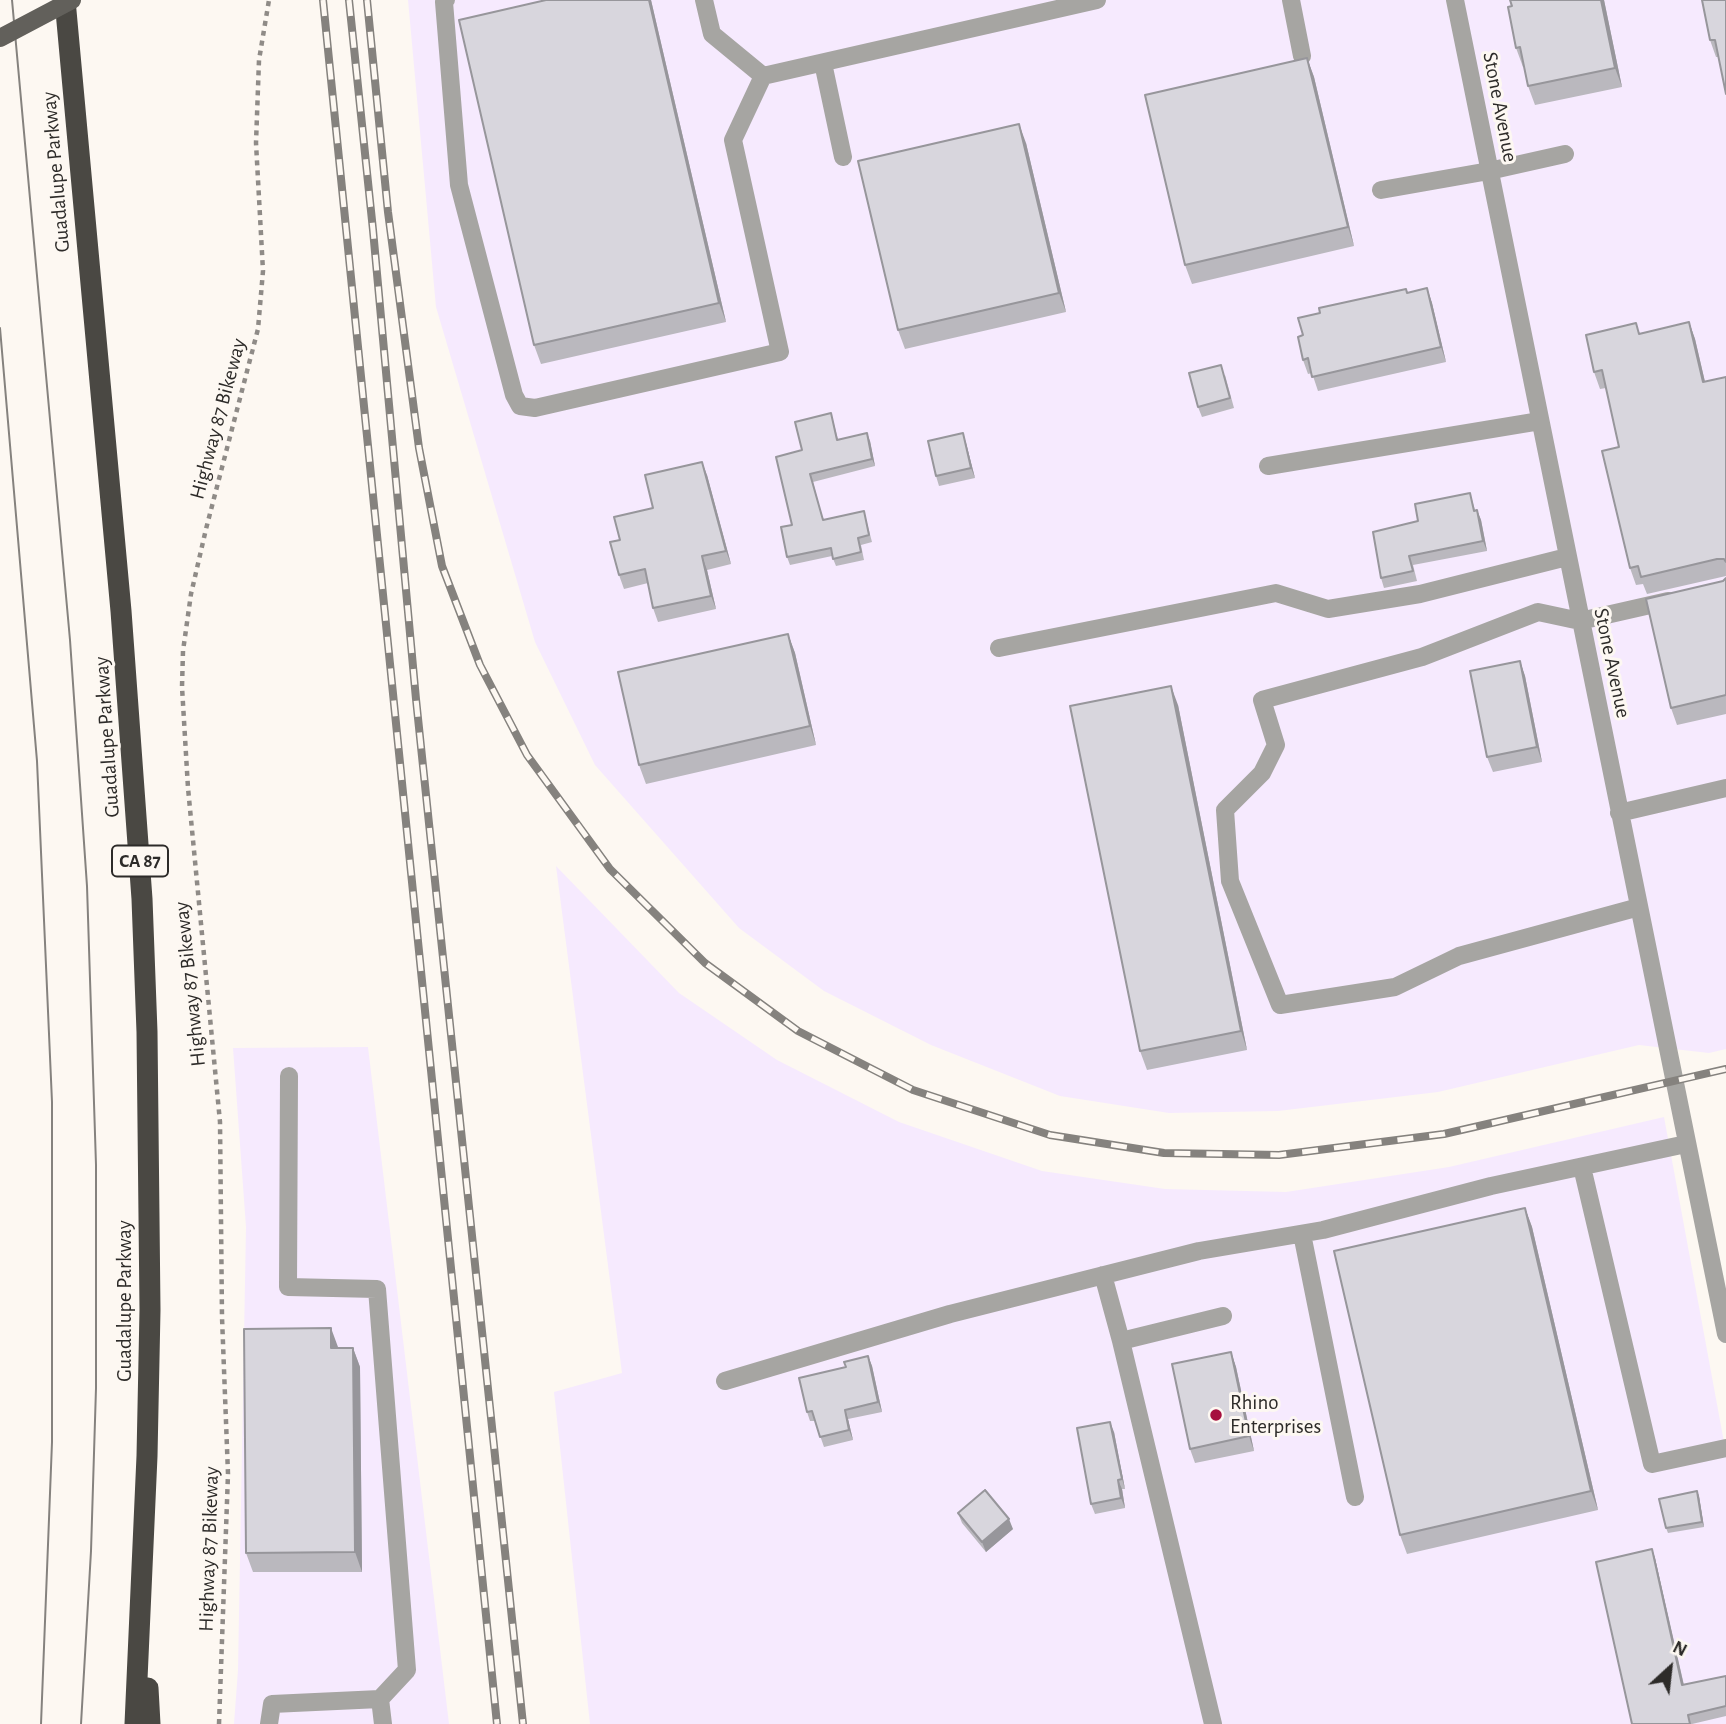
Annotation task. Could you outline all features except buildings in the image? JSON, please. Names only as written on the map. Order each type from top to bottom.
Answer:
[{"type":"highway","name":"Guadalupe Parkway","points":[[65,0],[121,611],[142,899],[148,1045],[150,1310],[135,1724]]},
{"type":"highway","points":[[141,1601],[150,1724]]},
{"type":"main road","points":[[0,38],[72,0]]},
{"type":"street","points":[[446,0],[444,2],[459,185],[514,395],[520,406],[535,408],[780,352],[733,140],[762,76]]},
{"type":"street","points":[[704,0],[712,34],[762,76]]},
{"type":"street","points":[[762,76],[1097,0]]},
{"type":"street","points":[[1291,0],[1302,56]]},
{"type":"street","name":"Stone Avenue","points":[[1455,0],[1726,1334]]},
{"type":"street","points":[[823,63],[843,158]]},
{"type":"street","points":[[1381,190],[1565,154]]},
{"type":"street","points":[[1268,466],[1540,421]]},
{"type":"street","points":[[999,648],[1276,593],[1328,609],[1420,594],[1567,557]]},
{"type":"street","points":[[1639,907],[1459,956],[1395,987],[1280,1004],[1230,881],[1225,810],[1262,773],[1276,745],[1262,700],[1422,657],[1538,612],[1580,621],[1689,596]]},
{"type":"street","points":[[1619,813],[1726,788]]},
{"type":"street","points":[[269,1724],[272,1704],[380,1699],[407,1670],[377,1289],[288,1287],[289,1076]]},
{"type":"street","points":[[725,1381],[950,1314],[1199,1251],[1323,1230],[1491,1186],[1686,1144]]},
{"type":"street","points":[[1582,1167],[1652,1464],[1726,1448]]},
{"type":"street","points":[[1302,1234],[1355,1497]]},
{"type":"street","points":[[1103,1275],[1213,1724]]},
{"type":"street","points":[[1121,1341],[1223,1316]]},
{"type":"street","points":[[380,1699],[383,1724]]},
{"type":"path","name":"Highway 87 Bikeway","points":[[219,1724],[228,1474],[222,1317],[220,1122],[188,788],[183,663],[194,581],[258,329],[263,271],[256,144],[259,60],[269,0]]},
{"type":"shaded area","points":[[408,0],[1726,0],[1726,1049],[1709,1053],[1639,1045],[1438,1092],[1278,1111],[1169,1113],[1060,1096],[931,1045],[824,991],[739,928],[595,765],[535,642],[436,307]]},
{"type":"shaded area","points":[[556,866],[679,993],[777,1060],[899,1122],[1042,1171],[1165,1189],[1286,1192],[1449,1167],[1664,1117],[1726,1453],[1726,1724],[590,1724],[554,1392],[622,1373]]},
{"type":"shaded area","points":[[368,1047],[449,1724],[234,1724],[238,1670],[246,1227],[233,1048]]},
{"type":"tram line","points":[[12,0],[70,640],[87,886],[96,1165],[96,1388],[91,1551],[81,1724]]},
{"type":"tram line","points":[[0,328],[37,761],[52,1102],[52,1442],[41,1724]]},
{"type":"railway","points":[[323,0],[497,1724]]},
{"type":"railway","points":[[349,0],[416,699],[523,1724]]},
{"type":"railway","points":[[367,0],[388,212],[419,448],[442,566],[480,665],[527,755],[610,869],[705,963],[798,1031],[913,1090],[1050,1135],[1164,1153],[1279,1155],[1444,1134],[1726,1069]]},
{"type":"place","name":"Rhino Enterprises","points":[[1216,1415]]}]
